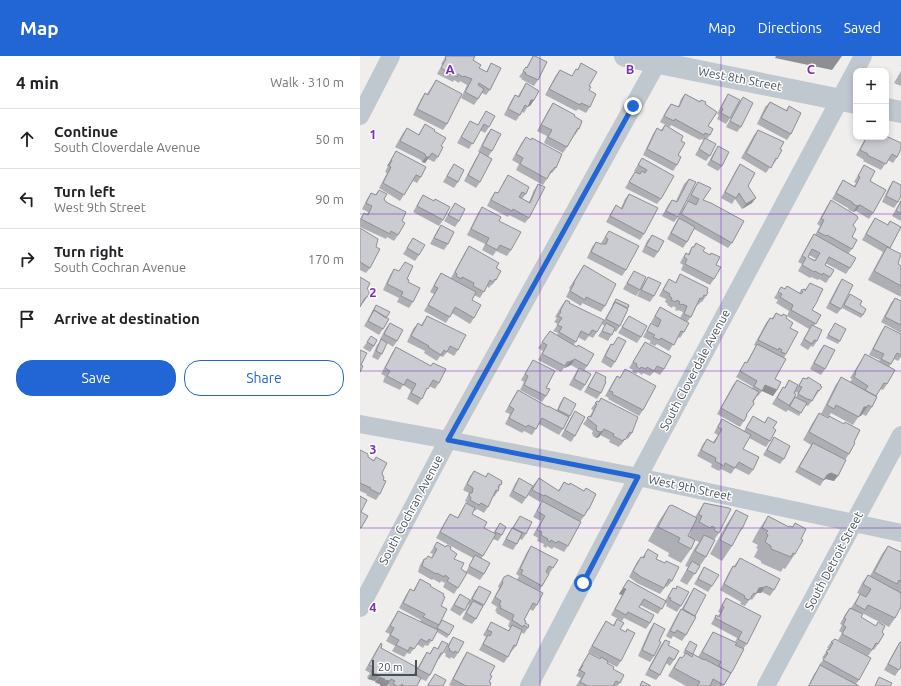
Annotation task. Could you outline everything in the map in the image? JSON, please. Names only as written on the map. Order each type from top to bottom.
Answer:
[{"type":"street","points":[[360,116],[391,56]]},
{"type":"street","name":"West 8th Street","points":[[625,56],[659,59],[848,101]]},
{"type":"street","name":"South Cloverdale Avenue","points":[[529,686],[638,477],[848,101],[863,56]]},
{"type":"street","name":"South Cochran Avenue","points":[[360,608],[448,440],[659,59]]},
{"type":"street","points":[[889,110],[901,112]]},
{"type":"street","name":"West 9th Street","points":[[360,424],[638,477],[901,533]]},
{"type":"street","name":"South Detroit Street","points":[[766,686],[901,435]]},
{"type":"building","points":[[446,56],[475,56],[473,60],[481,65],[479,68],[487,72],[491,63],[501,68],[490,90],[479,83],[478,85],[484,89],[478,99],[465,92],[472,79],[458,74],[457,77],[441,68]]},
{"type":"building","points":[[533,56],[547,62],[538,80],[525,74],[526,73],[523,71],[526,67],[527,68]]},
{"type":"building","points":[[581,63],[597,72],[589,86],[591,87],[589,90],[596,94],[590,107],[581,103],[580,105],[549,89],[560,70],[572,76],[576,69],[578,70]]},
{"type":"building","points":[[436,80],[462,94],[447,124],[417,109],[425,93],[428,95]]},
{"type":"building","points":[[526,83],[539,91],[534,100],[531,100],[528,107],[525,105],[520,115],[508,109],[515,95],[519,97]]},
{"type":"building","points":[[685,94],[700,102],[701,100],[706,102],[705,104],[717,112],[708,126],[713,129],[710,135],[705,133],[704,135],[675,119],[674,121],[664,116],[671,104],[679,107]]},
{"type":"building","points":[[728,94],[740,100],[730,118],[721,113],[723,109],[721,108]]},
{"type":"building","points":[[743,97],[753,103],[741,127],[730,121]]},
{"type":"building","points":[[770,102],[787,111],[789,106],[801,113],[791,134],[761,118]]},
{"type":"building","points":[[553,103],[575,115],[574,116],[582,121],[579,129],[578,128],[567,147],[548,137],[552,130],[541,125]]},
{"type":"building","points":[[486,111],[495,116],[489,127],[484,124],[473,144],[461,137],[470,121],[478,125]]},
{"type":"building","points":[[425,124],[446,138],[441,146],[443,147],[438,157],[432,153],[429,157],[426,157],[425,154],[400,141],[407,128],[419,135]]},
{"type":"building","points":[[665,125],[683,136],[681,141],[685,143],[678,155],[681,157],[677,165],[647,149],[657,128],[662,131]]},
{"type":"building","points":[[491,129],[501,134],[492,151],[482,146]]},
{"type":"building","points":[[758,130],[784,142],[780,149],[782,150],[771,168],[746,153]]},
{"type":"building","points":[[526,137],[531,140],[532,138],[562,154],[556,168],[555,167],[551,171],[547,179],[520,164],[523,158],[516,154]]},
{"type":"building","points":[[889,137],[901,143],[901,149],[897,157],[892,154],[886,164],[860,150],[865,140],[889,140]]},
{"type":"building","points":[[705,138],[716,144],[710,156],[699,149]]},
{"type":"building","points":[[718,146],[729,152],[722,166],[711,160]]},
{"type":"building","points":[[396,151],[426,167],[421,177],[416,175],[404,195],[383,183],[391,167],[389,166]]},
{"type":"building","points":[[480,152],[492,159],[480,182],[468,175]]},
{"type":"building","points":[[642,158],[674,176],[661,199],[629,182],[635,172],[640,174],[642,171],[645,173],[647,170],[638,165]]},
{"type":"building","points":[[454,164],[464,170],[458,182],[447,176]]},
{"type":"building","points":[[740,164],[755,173],[748,186],[756,198],[746,204],[739,193],[736,198],[725,192]]},
{"type":"building","points":[[864,165],[875,171],[870,181],[886,190],[873,213],[860,205],[857,206],[853,204],[836,193],[843,180],[855,187],[860,177],[858,176]]},
{"type":"building","points":[[508,175],[529,187],[526,194],[522,192],[519,197],[530,203],[538,184],[545,187],[529,218],[513,209],[512,211],[491,200],[495,192],[498,193]]},
{"type":"building","points":[[689,179],[696,182],[678,217],[666,211],[672,200],[677,202]]},
{"type":"building","points":[[893,181],[901,185],[901,196],[898,202],[886,196]]},
{"type":"building","points":[[698,182],[711,188],[703,200],[744,221],[732,243],[681,214],[688,201],[696,205],[699,199],[691,195]]},
{"type":"building","points":[[379,190],[387,194],[384,199],[386,202],[406,212],[402,221],[405,223],[398,235],[391,231],[390,234],[361,219],[364,213],[368,215],[372,206],[366,203],[371,193],[376,195]]},
{"type":"building","points":[[629,194],[658,208],[644,234],[610,216],[616,205],[622,209]]},
{"type":"building","points":[[423,195],[434,201],[435,199],[450,207],[443,220],[417,206]]},
{"type":"building","points":[[831,200],[858,218],[853,225],[856,229],[852,237],[857,240],[852,249],[827,235],[826,236],[818,232],[824,220],[821,219]]},
{"type":"building","points":[[901,201],[901,213],[896,211]]},
{"type":"building","points":[[455,203],[465,209],[459,221],[448,215]]},
{"type":"building","points":[[482,207],[501,217],[499,221],[521,232],[511,250],[500,245],[497,250],[486,244],[489,238],[471,229]]},
{"type":"building","points":[[679,218],[695,227],[687,242],[671,233]]},
{"type":"building","points":[[875,218],[888,225],[890,221],[901,227],[890,248],[866,234]]},
{"type":"building","points":[[441,225],[454,232],[448,244],[434,238]]},
{"type":"building","points":[[360,228],[378,239],[376,247],[380,249],[370,268],[360,262]]},
{"type":"building","points":[[609,231],[639,246],[626,270],[591,252],[596,242],[606,244],[608,239],[605,237]]},
{"type":"building","points":[[814,234],[856,258],[850,268],[829,257],[825,265],[834,270],[830,277],[823,273],[822,275],[815,271],[814,272],[802,265],[806,258],[802,256]],"holes":[[[812,249],[820,253],[815,261],[808,257]]]},
{"type":"building","points":[[652,235],[664,241],[658,252],[646,246]]},
{"type":"building","points":[[413,238],[425,245],[419,255],[407,248]]},
{"type":"building","points":[[696,243],[705,248],[703,251],[710,255],[711,253],[720,257],[716,265],[721,267],[714,279],[685,264],[687,259],[684,257],[686,253],[689,255],[692,247],[694,247]]},
{"type":"building","points":[[469,246],[499,263],[496,268],[501,271],[496,280],[495,279],[493,282],[490,280],[484,292],[473,286],[474,283],[462,277],[461,279],[456,276],[457,274],[455,272]]},
{"type":"building","points":[[887,247],[901,254],[898,264],[901,266],[901,286],[874,271]]},
{"type":"building","points":[[405,262],[413,266],[407,279],[409,280],[408,282],[420,288],[413,302],[401,296],[403,292],[387,284],[394,269],[399,271]]},
{"type":"building","points":[[584,265],[616,284],[605,306],[586,297],[585,300],[570,291]]},
{"type":"building","points":[[634,271],[646,277],[640,290],[627,283]]},
{"type":"building","points":[[441,273],[476,292],[472,300],[481,305],[474,318],[455,307],[450,317],[428,305],[438,288],[434,286]]},
{"type":"building","points":[[680,274],[708,288],[706,296],[704,295],[702,299],[700,298],[691,317],[684,314],[687,306],[679,304],[680,302],[677,300],[676,302],[671,300],[672,298],[669,296],[670,294],[663,290],[669,279],[676,283]]},
{"type":"building","points":[[360,277],[370,283],[367,289],[369,290],[369,294],[360,307]]},
{"type":"building","points":[[648,277],[661,283],[654,296],[641,290]]},
{"type":"building","points":[[842,279],[853,285],[841,309],[830,303]]},
{"type":"building","points":[[810,283],[823,289],[812,310],[821,315],[816,324],[791,310],[793,305],[780,297],[782,294],[778,292],[781,287],[785,289],[787,286],[801,294],[803,292],[801,290],[805,289],[805,291]]},
{"type":"building","points":[[850,294],[862,301],[860,305],[866,309],[863,315],[844,305]]},
{"type":"building","points":[[895,298],[901,301],[901,325],[885,317]]},
{"type":"building","points":[[616,299],[629,305],[628,308],[615,302],[613,305]]},
{"type":"building","points":[[566,300],[570,302],[569,303],[604,320],[597,332],[592,330],[589,335],[581,331],[576,342],[559,332],[562,327],[557,325],[562,318],[558,316]]},
{"type":"building","points":[[615,302],[628,309],[620,326],[606,319]]},
{"type":"building","points":[[376,305],[390,312],[386,318],[374,310],[372,313]]},
{"type":"building","points":[[660,307],[689,323],[684,332],[681,331],[674,345],[661,338],[659,340],[653,337],[655,335],[647,331],[651,323],[658,327],[661,320],[655,316]]},
{"type":"building","points":[[374,310],[389,319],[383,329],[368,321]]},
{"type":"building","points":[[776,313],[782,316],[783,314],[787,316],[786,318],[793,323],[790,328],[798,332],[786,354],[781,352],[782,350],[779,348],[778,350],[758,340],[770,318],[773,319]]},
{"type":"building","points":[[427,316],[466,335],[458,350],[450,346],[447,352],[444,350],[441,355],[411,336],[418,323],[422,326]]},
{"type":"building","points":[[629,316],[647,326],[641,337],[622,327]]},
{"type":"building","points":[[390,323],[403,330],[397,341],[384,334]]},
{"type":"building","points":[[606,323],[615,328],[612,335],[602,331]]},
{"type":"building","points":[[835,323],[846,329],[840,341],[828,335]]},
{"type":"building","points":[[812,325],[822,330],[817,341],[814,340],[812,344],[804,339]]},
{"type":"building","points":[[885,326],[901,334],[901,355],[897,353],[891,364],[881,359],[884,354],[873,349]]},
{"type":"building","points":[[550,331],[577,347],[578,345],[594,354],[587,366],[575,359],[567,362],[565,366],[542,354],[547,345],[542,342]]},
{"type":"building","points":[[371,336],[377,340],[374,346],[367,342]]},
{"type":"building","points":[[618,337],[626,341],[615,362],[605,356],[611,344],[613,345]]},
{"type":"building","points":[[381,339],[387,343],[382,354],[376,351]]},
{"type":"building","points":[[645,342],[671,356],[664,369],[657,366],[654,371],[647,367],[646,369],[641,367],[640,369],[636,366],[637,364],[633,362]]},
{"type":"building","points":[[757,344],[786,359],[775,379],[781,382],[777,390],[765,385],[762,391],[754,386],[757,381],[740,371],[745,362],[747,363]]},
{"type":"building","points":[[824,345],[835,350],[825,369],[814,363]]},
{"type":"building","points":[[396,347],[431,366],[433,363],[446,369],[439,383],[433,380],[422,399],[411,393],[416,384],[407,379],[404,385],[387,376],[390,371],[385,368]]},
{"type":"building","points":[[360,350],[367,353],[361,365],[363,366],[360,372]]},
{"type":"building","points":[[865,354],[895,370],[887,384],[884,383],[876,396],[865,390],[868,386],[854,377],[855,372]]},
{"type":"building","points":[[533,360],[555,371],[546,388],[550,389],[546,396],[524,385],[528,376],[525,374]]},
{"type":"building","points":[[579,368],[591,374],[585,385],[574,379]]},
{"type":"building","points":[[625,369],[656,386],[643,410],[609,391],[617,376],[620,378]]},
{"type":"building","points":[[596,372],[606,377],[606,382],[601,393],[588,387]]},
{"type":"building","points":[[808,377],[822,387],[819,391],[818,390],[812,401],[798,394],[802,387],[799,386],[803,378],[807,379]]},
{"type":"building","points":[[841,377],[877,397],[872,407],[868,405],[867,407],[864,407],[859,417],[836,405],[834,409],[827,405]]},
{"type":"building","points":[[737,380],[759,392],[744,421],[721,408]]},
{"type":"building","points":[[789,380],[798,385],[794,393],[796,394],[790,406],[777,398]]},
{"type":"building","points":[[518,390],[569,417],[563,429],[542,418],[536,429],[528,425],[526,427],[509,418],[514,409],[509,406]]},
{"type":"building","points":[[564,397],[576,404],[570,416],[558,410]]},
{"type":"building","points":[[795,397],[807,403],[801,413],[789,406]]},
{"type":"building","points":[[601,398],[638,417],[632,433],[630,432],[625,440],[624,439],[623,441],[613,436],[614,434],[604,429],[600,432],[597,431],[597,426],[587,418],[589,416],[591,417],[597,404],[595,403],[597,401],[599,402]]},
{"type":"building","points":[[575,411],[585,417],[575,436],[565,430]]},
{"type":"building","points":[[819,413],[828,418],[829,416],[844,424],[845,422],[860,430],[849,454],[809,432]]},
{"type":"building","points":[[753,416],[765,423],[768,417],[777,422],[773,428],[776,430],[770,441],[746,428]]},
{"type":"building","points":[[722,419],[751,435],[743,449],[759,457],[753,470],[739,462],[735,468],[725,463],[724,466],[715,461],[716,458],[701,450],[707,439],[714,443],[722,429],[718,427]]},
{"type":"building","points":[[774,437],[790,446],[784,459],[767,450]]},
{"type":"building","points":[[813,443],[846,460],[838,476],[831,473],[827,475],[824,480],[799,467]]},
{"type":"building","points":[[360,450],[368,454],[368,457],[374,461],[376,457],[387,463],[382,473],[384,478],[383,480],[386,481],[380,494],[360,483]]},
{"type":"building","points":[[474,471],[486,477],[488,473],[502,481],[501,485],[500,484],[498,487],[498,491],[496,490],[488,507],[481,503],[479,505],[470,500],[471,498],[469,495],[472,493],[473,488],[467,484]]},
{"type":"building","points":[[519,478],[533,486],[526,498],[513,491]]},
{"type":"building","points":[[539,478],[559,491],[564,482],[569,485],[570,483],[584,491],[586,488],[596,494],[584,516],[545,495],[544,496],[532,490]]},
{"type":"building","points":[[360,496],[367,500],[361,512],[368,516],[361,528],[360,528]]},
{"type":"building","points":[[542,501],[581,522],[568,546],[558,541],[556,543],[551,540],[550,542],[541,535],[542,532],[537,530],[545,516],[537,511]]},
{"type":"building","points":[[466,503],[475,508],[472,514],[487,522],[484,528],[496,534],[483,556],[440,532],[450,514],[458,518]]},
{"type":"building","points":[[704,503],[731,509],[719,533],[714,530],[715,528],[712,526],[710,528],[699,522],[702,516],[699,515],[699,513]]},
{"type":"building","points":[[672,505],[697,518],[688,536],[695,540],[691,549],[678,542],[680,538],[658,527],[669,506]]},
{"type":"building","points":[[736,510],[748,516],[732,546],[720,540]]},
{"type":"building","points":[[520,516],[532,522],[526,534],[513,528]]},
{"type":"building","points":[[768,516],[789,527],[793,527],[795,523],[806,529],[801,539],[803,540],[795,554],[793,553],[791,557],[771,549],[771,546],[765,542],[768,535],[766,533],[768,531],[762,528]]},
{"type":"building","points":[[500,523],[506,527],[502,535],[495,532]]},
{"type":"building","points":[[512,528],[522,533],[517,544],[506,539]]},
{"type":"building","points":[[704,535],[715,540],[706,557],[695,551]]},
{"type":"building","points":[[437,542],[446,547],[447,545],[451,547],[450,549],[457,554],[454,559],[464,563],[461,569],[467,573],[458,588],[447,581],[449,578],[445,575],[444,577],[437,573],[436,574],[422,566],[424,559],[428,556],[432,558],[437,549],[434,547]]},
{"type":"building","points":[[531,546],[558,560],[553,568],[549,566],[546,572],[549,574],[542,586],[521,574],[523,570],[520,569]]},
{"type":"building","points":[[888,546],[901,552],[901,581],[899,580],[897,584],[874,572]]},
{"type":"building","points":[[648,549],[658,555],[656,559],[665,563],[666,561],[679,567],[672,581],[669,579],[664,588],[641,577],[633,571],[641,557],[644,558]]},
{"type":"building","points":[[475,555],[490,563],[484,574],[469,566]]},
{"type":"building","points":[[740,558],[780,579],[774,590],[766,586],[759,588],[756,594],[754,593],[749,600],[744,598],[745,596],[724,584],[733,566],[735,567]]},
{"type":"building","points":[[692,561],[700,566],[695,574],[687,570]]},
{"type":"building","points":[[704,567],[719,575],[712,586],[698,579]]},
{"type":"building","points":[[508,575],[543,593],[537,605],[533,603],[524,620],[526,621],[525,623],[529,625],[528,628],[524,625],[523,627],[512,620],[514,615],[500,608],[501,606],[499,605],[501,601],[495,597],[503,583],[502,581],[504,577]]},
{"type":"building","points":[[868,575],[901,593],[901,607],[895,618],[868,605],[865,610],[855,604],[860,594],[866,597],[871,589],[863,584]]},
{"type":"building","points":[[420,579],[444,594],[443,596],[445,597],[441,606],[447,609],[439,625],[423,617],[425,614],[403,603],[410,589],[414,591]]},
{"type":"building","points":[[628,580],[666,601],[662,609],[644,599],[639,607],[654,615],[650,623],[628,612],[626,615],[615,609],[626,589],[623,588]]},
{"type":"building","points":[[479,586],[491,592],[484,605],[472,599]]},
{"type":"building","points":[[677,586],[689,592],[681,606],[670,600],[671,598],[668,597],[673,588],[676,589]]},
{"type":"building","points":[[694,588],[706,595],[695,616],[683,609]]},
{"type":"building","points":[[460,594],[470,600],[465,610],[454,605]]},
{"type":"building","points":[[726,598],[761,616],[747,644],[738,639],[742,632],[715,618],[716,615],[719,617],[724,607],[722,606]]},
{"type":"building","points":[[473,601],[483,606],[476,619],[466,613]]},
{"type":"building","points":[[850,608],[863,614],[861,617],[876,626],[878,622],[885,626],[882,632],[884,634],[872,650],[842,634],[846,627],[843,625],[846,619],[844,618]]},
{"type":"building","points":[[681,609],[696,617],[686,635],[677,630],[675,633],[670,631]]},
{"type":"building","points":[[398,611],[438,630],[432,641],[429,639],[427,642],[421,639],[414,649],[410,647],[408,651],[396,645],[399,640],[390,635],[394,628],[390,626]]},
{"type":"building","points":[[617,619],[624,623],[620,629],[626,632],[627,629],[635,633],[621,661],[592,646],[606,621],[614,626]]},
{"type":"building","points":[[442,620],[454,626],[449,635],[437,628]]},
{"type":"building","points":[[491,622],[509,631],[512,625],[522,630],[516,646],[514,645],[508,657],[483,644],[488,635],[490,636],[492,632],[487,630]]},
{"type":"building","points":[[654,623],[665,629],[659,641],[661,642],[654,656],[642,650]]},
{"type":"building","points":[[713,632],[737,643],[735,645],[744,649],[731,673],[720,667],[719,665],[721,662],[702,652]]},
{"type":"building","points":[[453,637],[464,642],[458,653],[455,651],[454,653],[449,650],[450,649],[448,647]]},
{"type":"building","points":[[835,639],[871,658],[859,680],[823,660],[828,653],[826,652],[833,643],[831,642]]},
{"type":"building","points":[[665,640],[670,642],[668,645],[679,651],[674,660],[669,657],[660,675],[649,669]]},
{"type":"building","points":[[442,641],[448,644],[443,653],[441,653],[430,675],[418,669],[427,652],[430,654],[434,647],[438,649]]},
{"type":"building","points":[[690,641],[697,645],[693,654],[685,650]]},
{"type":"building","points":[[900,642],[901,667],[899,670],[888,664]]},
{"type":"building","points":[[381,643],[381,648],[418,668],[414,674],[421,678],[417,686],[404,686],[402,684],[401,686],[397,686],[393,684],[395,681],[391,679],[390,681],[384,680],[385,679],[379,677],[379,675],[371,672],[374,667],[369,665]]},
{"type":"building","points":[[467,652],[495,666],[490,675],[492,676],[489,682],[491,683],[490,686],[466,686],[453,679]]},
{"type":"building","points":[[589,653],[600,659],[601,657],[608,661],[607,663],[614,667],[613,669],[624,675],[620,683],[616,681],[613,686],[588,686],[580,682],[585,673],[580,670]]},
{"type":"building","points":[[686,653],[692,657],[693,654],[731,673],[724,685],[713,679],[710,686],[697,686],[700,682],[674,668],[680,657],[682,658]]},
{"type":"building","points":[[820,665],[859,686],[809,686]]},
{"type":"building","points":[[435,674],[446,680],[443,686],[428,685]]},
{"type":"building","points":[[879,677],[892,683],[890,686],[875,686]]},
{"type":"building","points":[[642,681],[651,686],[640,686]]},
{"type":"route","points":[[583,583],[638,477],[448,440],[633,106]]}]
